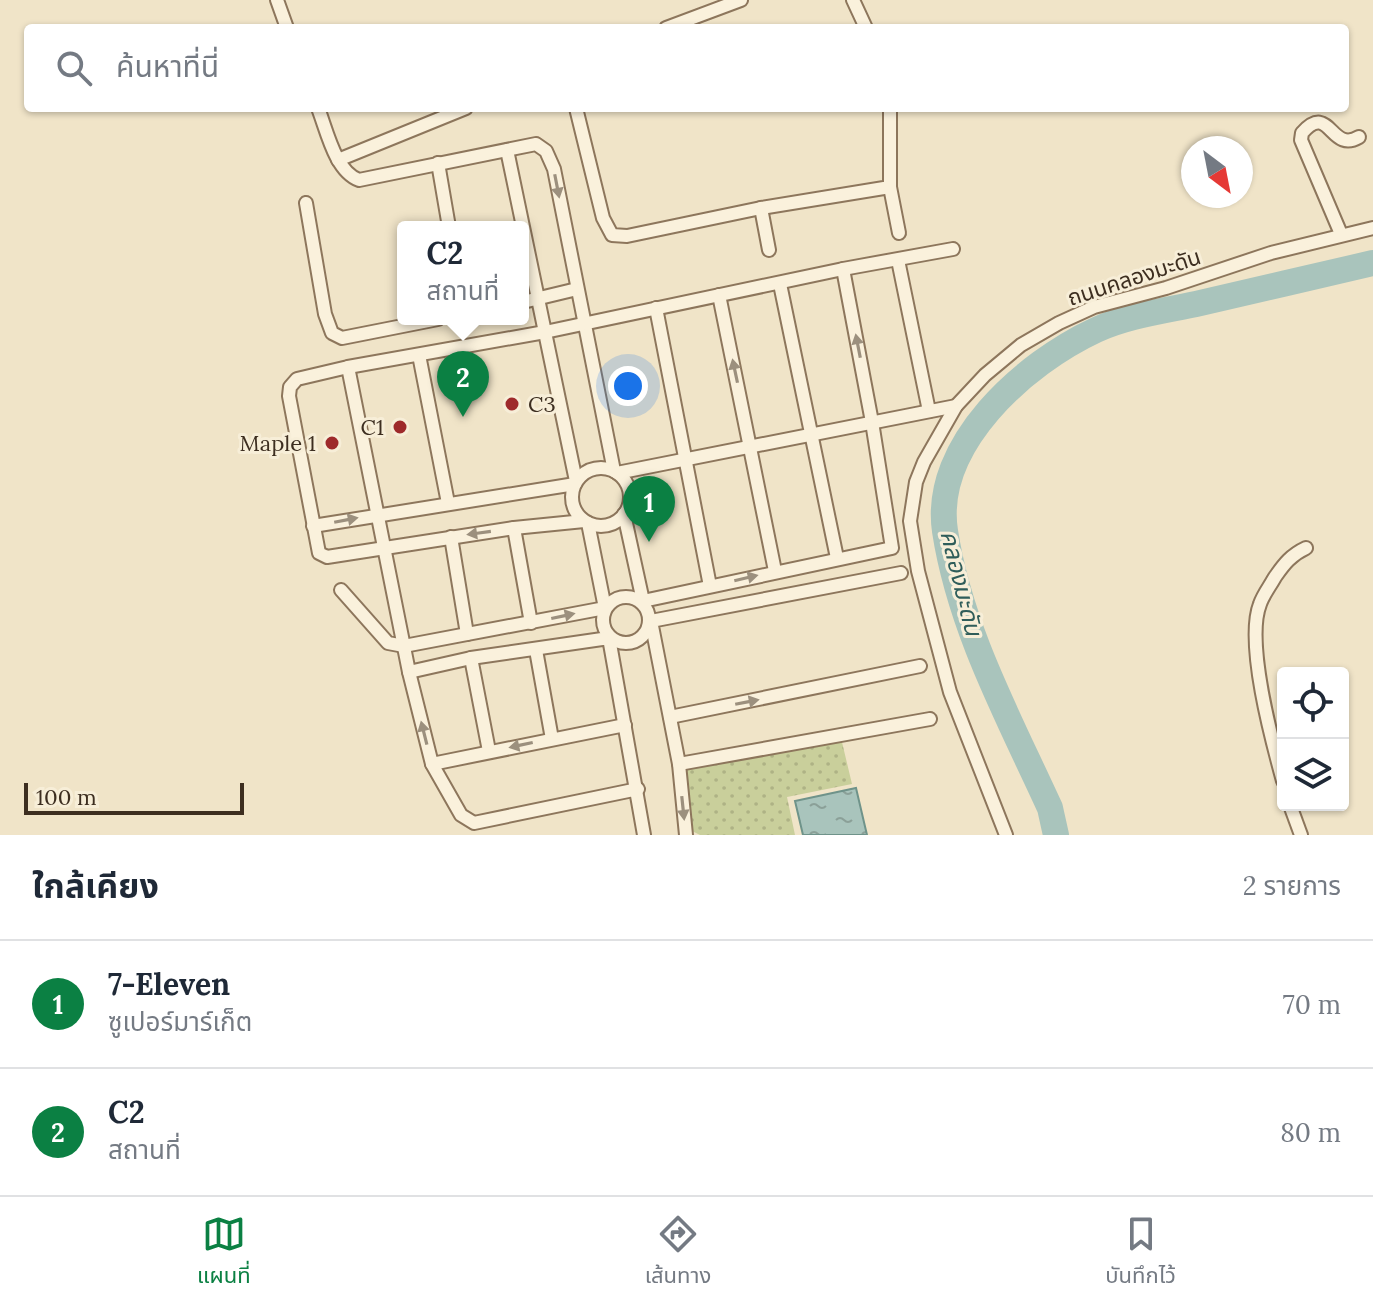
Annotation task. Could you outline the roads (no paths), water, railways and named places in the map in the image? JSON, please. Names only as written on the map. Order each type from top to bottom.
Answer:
[{"type":"street","points":[[277,0],[286,24]]},
{"type":"street","points":[[677,24],[741,0]]},
{"type":"street","points":[[853,0],[864,24]]},
{"type":"street","points":[[320,112],[338,160],[349,176],[359,180],[536,144],[546,151],[554,169],[616,472],[628,486],[630,494],[624,514],[643,601],[651,621],[670,717],[679,764],[686,835]]},
{"type":"street","points":[[338,160],[456,112]]},
{"type":"street","points":[[577,112],[603,218],[612,235],[627,236],[761,208],[890,187]]},
{"type":"street","points":[[890,112],[890,187],[899,233]]},
{"type":"street","points":[[1341,234],[1301,140],[1302,133],[1309,124],[1319,122],[1326,124],[1344,142],[1359,137]]},
{"type":"street","points":[[507,150],[522,221]]},
{"type":"street","points":[[438,163],[448,221]]},
{"type":"street","points":[[306,203],[325,314],[332,333],[342,338],[408,325]]},
{"type":"street","points":[[761,208],[769,250]]},
{"type":"street","name":"ถนนคลองมะดัน","points":[[1006,835],[950,692],[918,571],[910,521],[920,472],[956,406],[985,375],[1021,345],[1094,307],[1341,234],[1373,228]]},
{"type":"street","points":[[624,514],[601,526],[586,522],[514,528],[327,557],[319,553],[313,526],[289,396],[290,387],[297,379],[348,367],[545,332],[953,249]]},
{"type":"street","points":[[529,252],[575,483],[572,500],[578,516],[586,522],[605,608],[603,627],[609,638],[644,835]]},
{"type":"street","points":[[898,260],[929,411]]},
{"type":"street","points":[[341,590],[388,643],[404,646],[605,608],[618,599],[643,601],[892,548],[843,269]]},
{"type":"street","points":[[780,284],[837,558]]},
{"type":"street","points":[[529,301],[577,289]]},
{"type":"street","points":[[719,295],[775,571]]},
{"type":"street","points":[[656,308],[710,586]]},
{"type":"street","points":[[419,355],[448,503]]},
{"type":"street","points":[[348,367],[409,672],[432,764],[461,815],[474,823],[638,789]]},
{"type":"street","points":[[313,526],[575,483],[593,469],[616,472],[956,406]]},
{"type":"street","points":[[514,528],[531,623]]},
{"type":"street","points":[[451,537],[467,634]]},
{"type":"street","points":[[1277,759],[1265,715],[1256,634],[1258,606],[1291,555],[1306,548]]},
{"type":"street","points":[[651,621],[901,573]]},
{"type":"street","points":[[409,672],[471,658],[609,638],[618,642],[641,637],[647,633],[651,621]]},
{"type":"street","points":[[536,650],[552,739]]},
{"type":"street","points":[[471,658],[489,751]]},
{"type":"street","points":[[670,717],[920,666]]},
{"type":"street","points":[[679,764],[930,719]]},
{"type":"street","points":[[432,764],[625,725]]},
{"type":"street","points":[[1292,811],[1301,835]]},
{"type":"water","points":[[856,788],[867,835],[803,835],[795,801]]},
{"type":"waterway","name":"คลองมะดัน","points":[[1056,835],[1050,808],[974,638],[952,567],[945,531],[945,499],[953,468],[968,438],[989,410],[1014,385],[1041,363],[1096,330],[1145,314],[1373,263]]},
{"type":"place","name":"C3","points":[[512,404]]},
{"type":"place","name":"C2","points":[[463,417]]},
{"type":"place","name":"C1","points":[[400,427]]},
{"type":"place","name":"Maple 1","points":[[332,443]]},
{"type":"place","name":"7-Eleven","points":[[649,542]]}]
